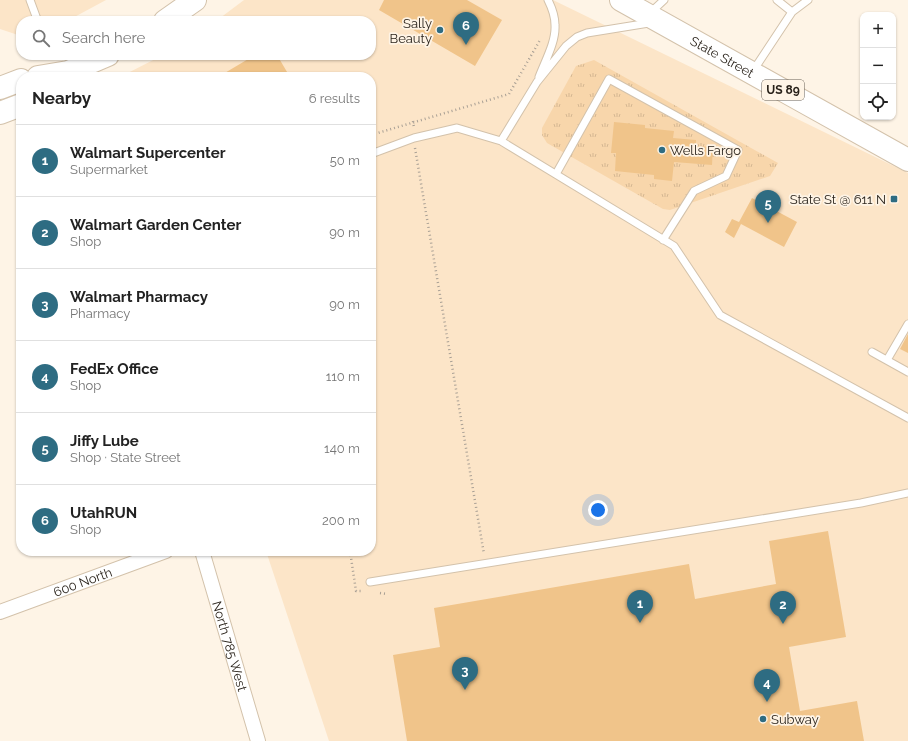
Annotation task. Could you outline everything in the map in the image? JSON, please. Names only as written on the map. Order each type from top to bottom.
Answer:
[{"type":"main road","points":[[172,16],[195,0]]},
{"type":"main road","name":"State Street","points":[[621,0],[908,160]]},
{"type":"main road","points":[[72,72],[98,60]]},
{"type":"main road","points":[[0,88],[16,82]]},
{"type":"main road","points":[[0,113],[16,107]]},
{"type":"street","name":"600 North","points":[[0,612],[152,556]]},
{"type":"street","name":"North 785 West","points":[[203,556],[258,741]]},
{"type":"lane","points":[[30,0],[36,16]]},
{"type":"lane","points":[[537,82],[553,40],[556,25],[553,11],[548,0]]},
{"type":"lane","points":[[501,141],[537,82],[566,46],[577,37],[587,33],[654,18],[664,0]]},
{"type":"lane","points":[[777,0],[792,12]]},
{"type":"lane","points":[[751,73],[792,12],[808,0]]},
{"type":"lane","points":[[556,174],[609,79],[738,150],[726,176],[694,191],[663,240]]},
{"type":"lane","points":[[376,152],[414,138],[457,128],[501,141],[674,246],[720,315],[908,418]]},
{"type":"lane","points":[[887,360],[908,324]]},
{"type":"lane","points":[[872,352],[908,372]]},
{"type":"lane","points":[[370,582],[861,503],[908,493]]},
{"type":"path","points":[[376,132],[509,94],[543,35]]},
{"type":"path","points":[[413,121],[414,138],[486,564]]},
{"type":"shaded area","points":[[0,0],[106,0],[76,16],[16,16],[16,34],[0,29]]},
{"type":"shaded area","points":[[244,0],[553,0],[908,173],[908,741],[329,741],[268,556],[376,556],[376,72],[130,72],[153,60],[376,60],[376,16],[223,16]]},
{"type":"green space","points":[[594,60],[778,163],[770,176],[670,210],[663,209],[547,143],[542,135],[542,128],[576,66]]},
{"type":"building","points":[[384,0],[467,0],[502,20],[475,66],[379,10]]},
{"type":"building","points":[[247,60],[280,60],[287,72],[226,72]]},
{"type":"building","name":"Wells Fargo","points":[[614,122],[645,125],[645,128],[674,131],[673,138],[696,140],[696,146],[713,147],[712,165],[674,162],[672,181],[654,179],[654,175],[615,171],[616,153],[611,153]]},
{"type":"building","points":[[752,198],[797,222],[784,247],[741,224],[734,238],[725,232],[732,219],[739,222]]},
{"type":"building","points":[[908,334],[908,353],[900,349]]},
{"type":"building","points":[[828,531],[846,637],[789,647],[800,711],[857,701],[864,741],[407,741],[393,655],[440,647],[434,608],[689,564],[695,599],[776,584],[769,541]]},
{"type":"place","name":"Sally Beauty","points":[[440,30]]},
{"type":"place","name":"UtahRUN","points":[[466,45]]},
{"type":"place","name":"Wells Fargo","points":[[662,150]]},
{"type":"place","name":"State St @ 611 N","points":[[894,199]]},
{"type":"place","name":"Jiffy Lube","points":[[768,223]]},
{"type":"place","name":"Walmart Supercenter","points":[[640,623]]},
{"type":"place","name":"Walmart Garden Center","points":[[783,624]]},
{"type":"place","name":"Walmart Pharmacy","points":[[465,690]]},
{"type":"place","name":"FedEx Office","points":[[767,702]]},
{"type":"place","name":"Subway","points":[[763,719]]}]
